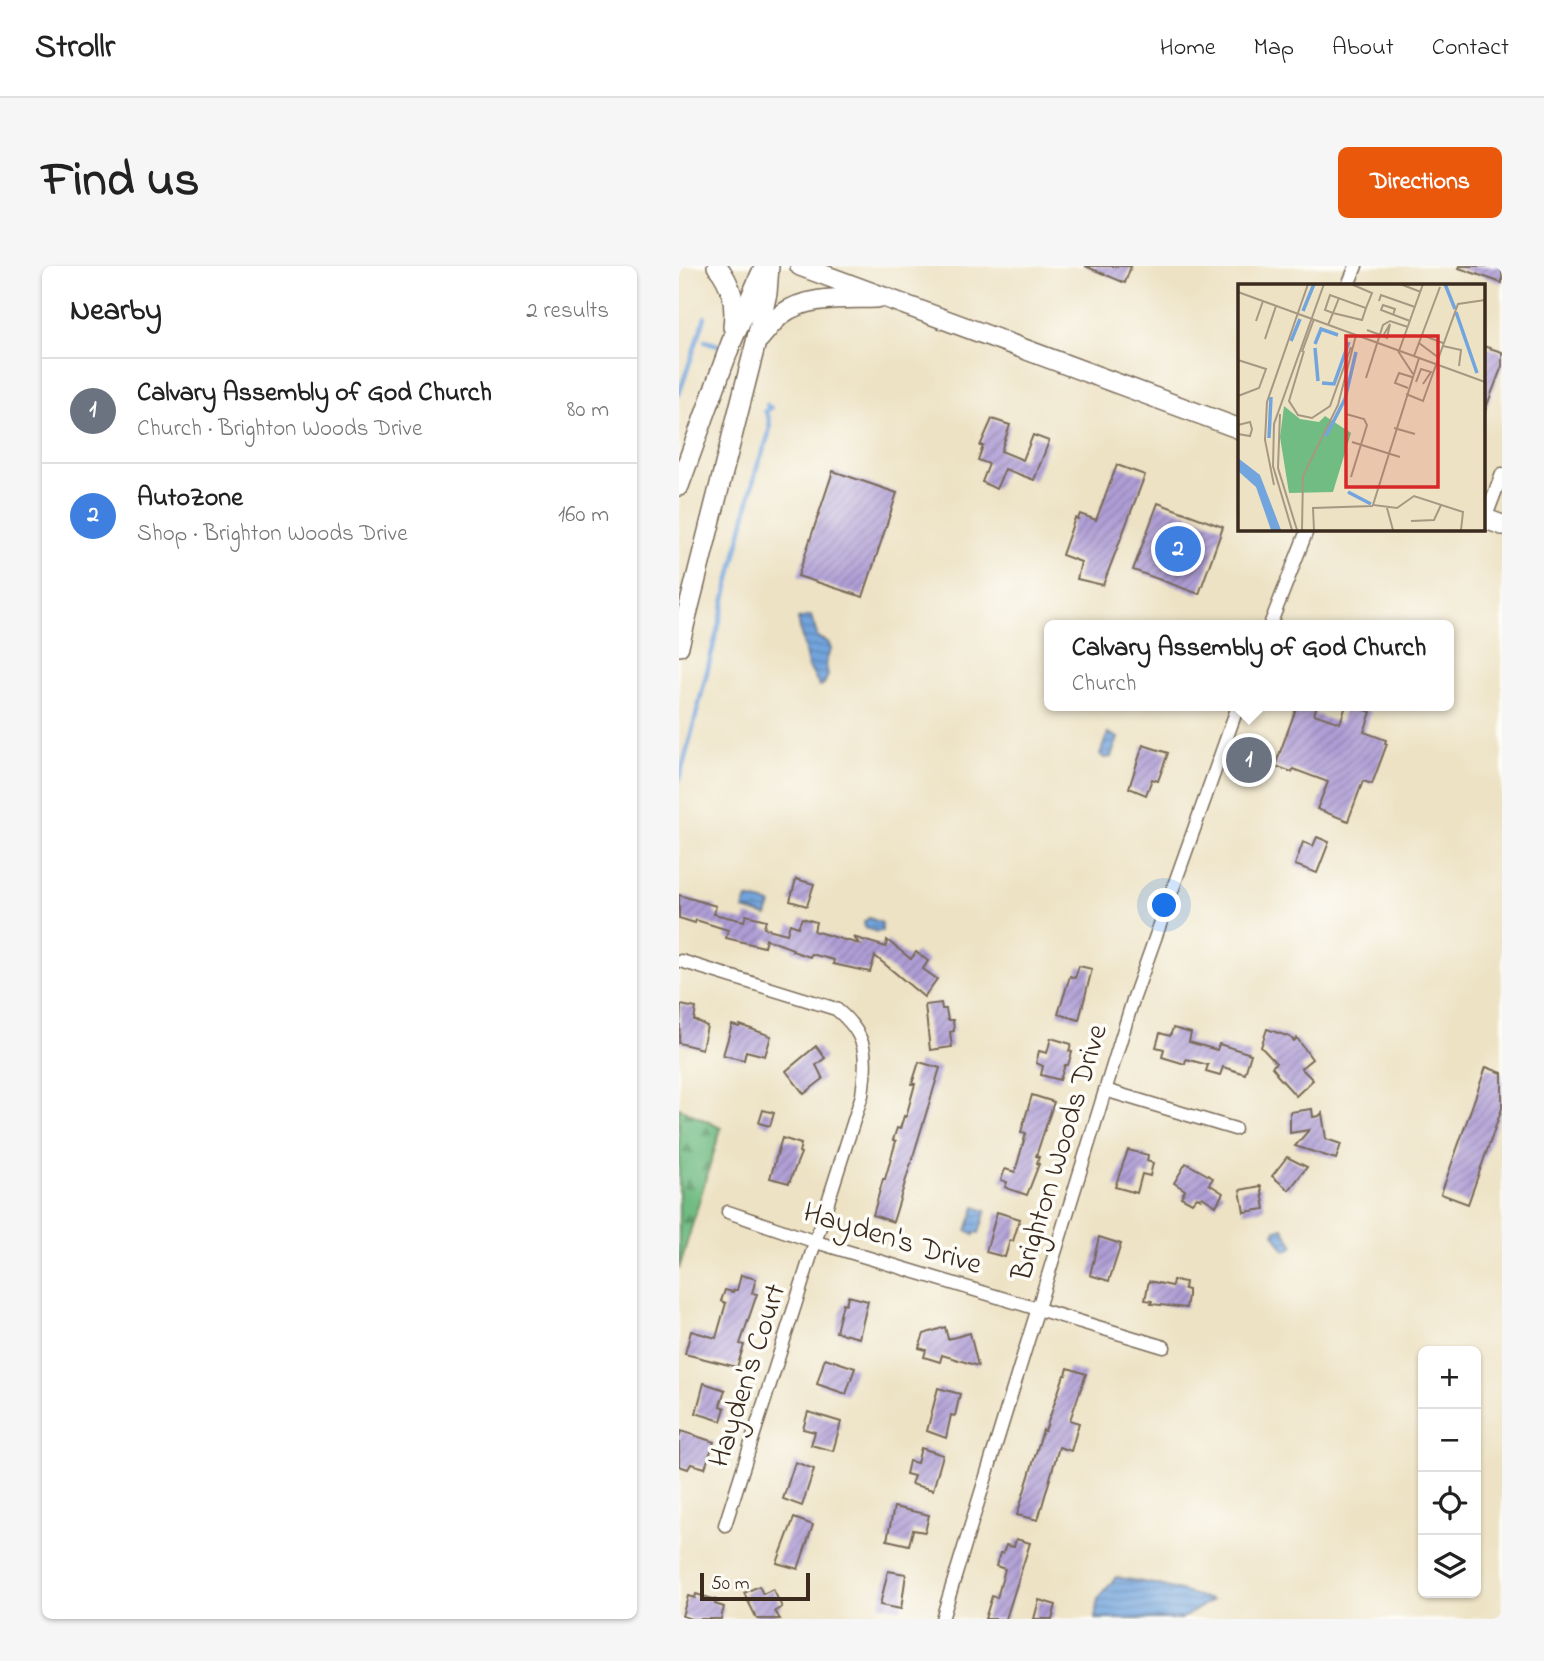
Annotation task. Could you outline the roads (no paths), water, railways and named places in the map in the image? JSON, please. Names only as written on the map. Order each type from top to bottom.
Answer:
[{"type":"main road","points":[[717,266],[734,299],[731,342]]},
{"type":"main road","points":[[679,486],[731,342],[767,266]]},
{"type":"main road","points":[[679,646],[756,342],[767,293],[767,266]]},
{"type":"main road","points":[[800,266],[1238,428]]},
{"type":"main road","points":[[756,342],[777,319],[792,308],[817,301],[884,297]]},
{"type":"street","points":[[1348,284],[1356,266]]},
{"type":"street","points":[[1490,521],[1502,474]]},
{"type":"street","points":[[1272,620],[1307,530]]},
{"type":"street","name":"Brighton Woods Drive","points":[[942,1619],[1105,1090],[1164,910],[1236,711]]},
{"type":"street","name":"Hayden's Court","points":[[681,961],[835,1009],[852,1022],[863,1042],[866,1065],[862,1095],[725,1525]]},
{"type":"street","points":[[1105,1090],[1235,1129]]},
{"type":"street","name":"Hayden's Drive","points":[[728,1212],[816,1242],[1164,1347]]},
{"type":"water","points":[[811,616],[818,638],[828,642],[831,649],[827,661],[828,675],[820,686],[808,666],[798,619]]},
{"type":"water","points":[[1108,733],[1118,738],[1111,757],[1104,758],[1100,754]]},
{"type":"water","points":[[747,898],[771,904],[767,916],[743,909]]},
{"type":"water","points":[[869,918],[882,923],[882,931],[865,928],[864,922]]},
{"type":"water","points":[[975,1207],[986,1211],[979,1233],[975,1232],[974,1235],[967,1230]]},
{"type":"water","points":[[1283,1228],[1294,1246],[1285,1251],[1274,1233]]},
{"type":"water","points":[[1116,1577],[1159,1585],[1212,1600],[1181,1619],[1095,1619],[1098,1599]]},
{"type":"waterway","points":[[679,394],[705,317]]},
{"type":"waterway","points":[[705,341],[718,345]]},
{"type":"waterway","points":[[679,780],[756,471],[769,433],[769,418],[765,411],[771,408],[767,405]]},
{"type":"place","name":"AutoZone","points":[[1178,549]]},
{"type":"place","name":"Calvary Assembly of God Church","points":[[1249,760]]}]
